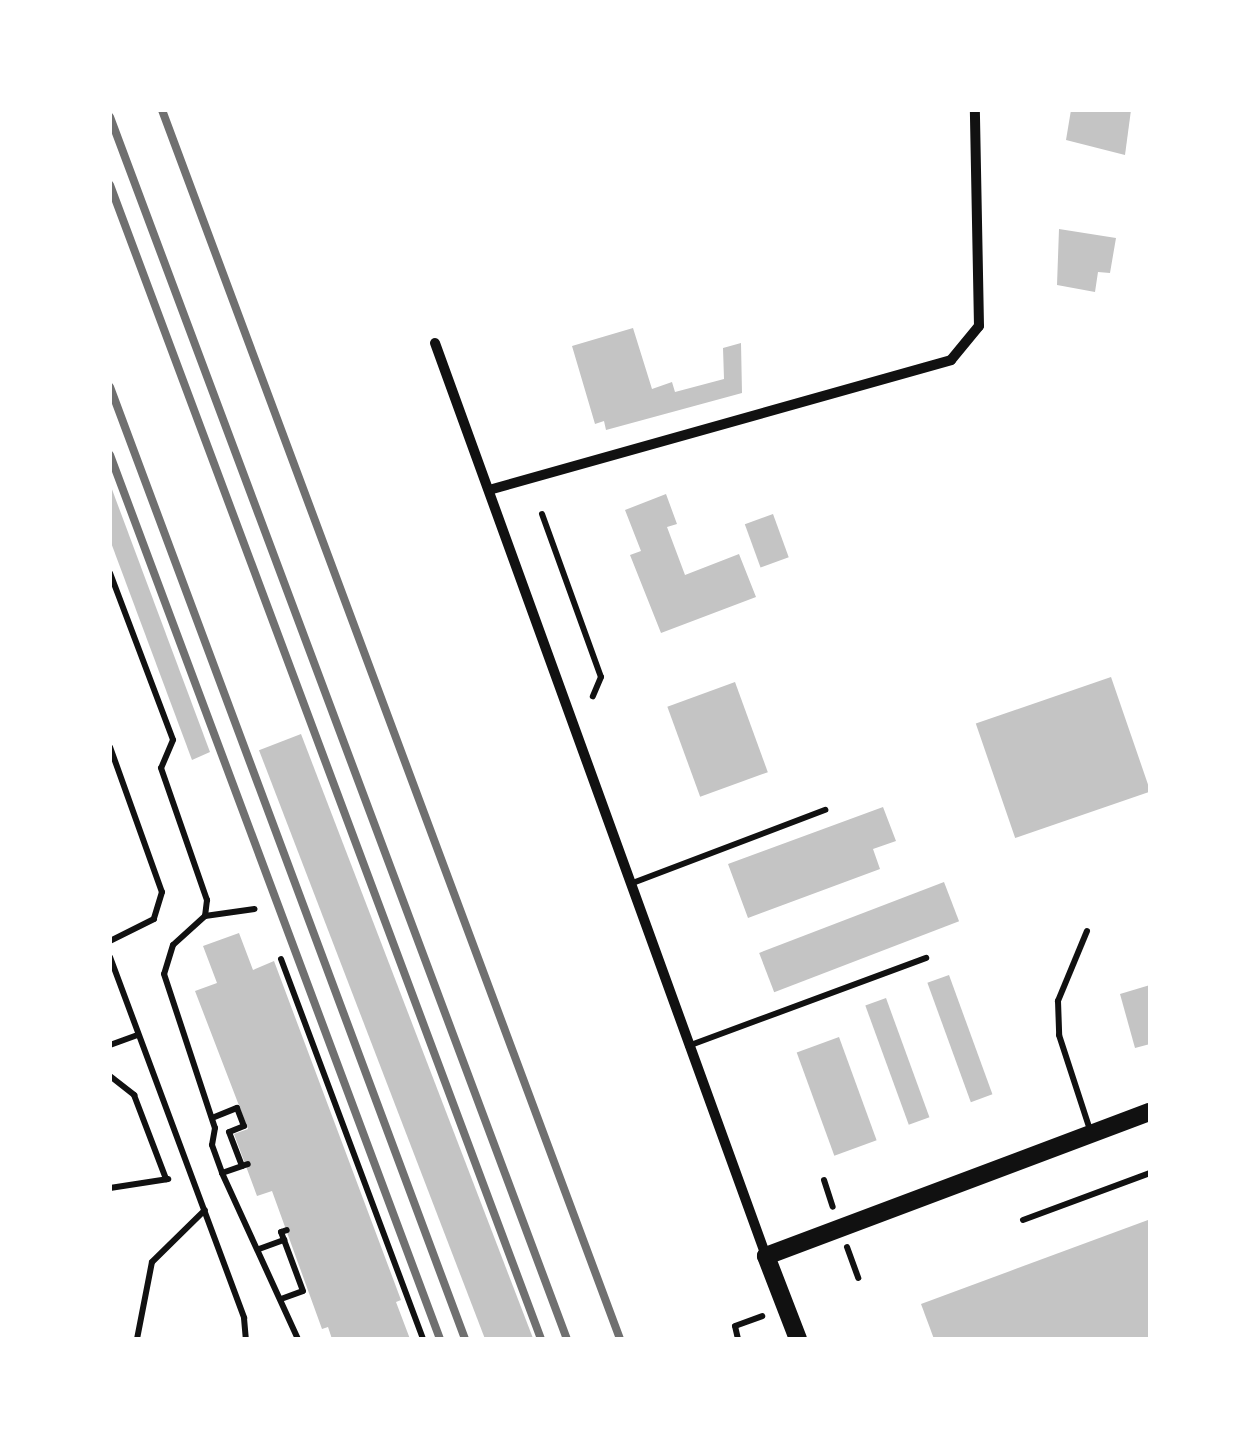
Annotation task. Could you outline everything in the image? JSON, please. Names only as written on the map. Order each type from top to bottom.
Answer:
[{"type":"street","points":[[489,490],[951,360],[979,326],[975,110]]},
{"type":"street","points":[[435,343],[628,885],[798,1339]]},
{"type":"street","points":[[766,1256],[1150,1112]]},
{"type":"lane","points":[[110,747],[162,906],[142,928],[110,941]]},
{"type":"lane","points":[[628,885],[825,810]]},
{"type":"lane","points":[[1087,931],[1058,1001],[1059,1034],[1092,1134]]},
{"type":"lane","points":[[110,957],[206,1210],[246,1339]]},
{"type":"lane","points":[[687,1046],[926,958]]},
{"type":"lane","points":[[110,1044],[138,1035]]},
{"type":"lane","points":[[137,1339],[152,1262],[206,1210]]},
{"type":"path","points":[[542,514],[601,677],[592,696]]},
{"type":"path","points":[[110,573],[173,740],[161,768],[207,900],[205,916]]},
{"type":"path","points":[[255,909],[205,916],[173,945],[164,974],[212,1118],[222,1174],[260,1249],[298,1339]]},
{"type":"path","points":[[281,959],[423,1339]]},
{"type":"path","points":[[110,1076],[134,1095],[166,1179],[110,1188]]},
{"type":"path","points":[[212,1118],[237,1108],[244,1126],[229,1132],[245,1165],[222,1174]]},
{"type":"path","points":[[206,1166],[218,1162]]},
{"type":"path","points":[[1023,1220],[1150,1173]]},
{"type":"path","points":[[281,1299],[303,1291],[287,1230]]},
{"type":"path","points":[[260,1249],[288,1244]]},
{"type":"path","points":[[738,1339],[735,1326],[762,1316]]},
{"type":"building","points":[[1071,110],[1131,110],[1125,155],[1066,140]]},
{"type":"building","points":[[1059,229],[1116,238],[1110,273],[1098,272],[1095,292],[1057,285]]},
{"type":"building","points":[[633,328],[652,389],[672,382],[675,392],[724,379],[723,348],[741,343],[742,393],[606,430],[604,421],[595,424],[572,346]]},
{"type":"building","points":[[110,484],[210,752],[192,760],[110,540]]},
{"type":"building","points":[[666,494],[677,524],[667,527],[685,575],[739,554],[756,597],[661,633],[630,555],[641,551],[625,510]]},
{"type":"building","points":[[773,514],[789,557],[761,567],[745,524]]},
{"type":"building","points":[[1111,677],[1150,792],[1015,838],[976,724]]},
{"type":"building","points":[[735,682],[768,772],[700,797],[667,707]]},
{"type":"building","points":[[301,734],[533,1337],[485,1339],[259,750]]},
{"type":"building","points":[[883,807],[896,841],[873,849],[880,869],[748,918],[728,864]]},
{"type":"building","points":[[944,882],[959,921],[774,992],[759,953]]},
{"type":"building","points":[[239,933],[253,970],[274,961],[401,1300],[396,1302],[410,1339],[332,1339],[328,1327],[322,1329],[272,1191],[257,1196],[234,1134],[248,1129],[195,991],[217,983],[203,946]]},
{"type":"building","points":[[949,975],[992,1094],[971,1102],[927,983]]},
{"type":"building","points":[[1150,985],[1150,1044],[1135,1048],[1120,994]]},
{"type":"building","points":[[886,998],[929,1117],[909,1125],[865,1006]]},
{"type":"building","points":[[839,1037],[877,1140],[834,1156],[797,1052]]},
{"type":"building","points":[[1148,1220],[1150,1339],[934,1339],[921,1304]]},
{"type":"railway","points":[[162,110],[620,1339]]},
{"type":"railway","points":[[110,117],[567,1339]]},
{"type":"railway","points":[[110,185],[541,1339]]},
{"type":"railway","points":[[110,387],[465,1339]]},
{"type":"railway","points":[[110,455],[440,1339]]}]
